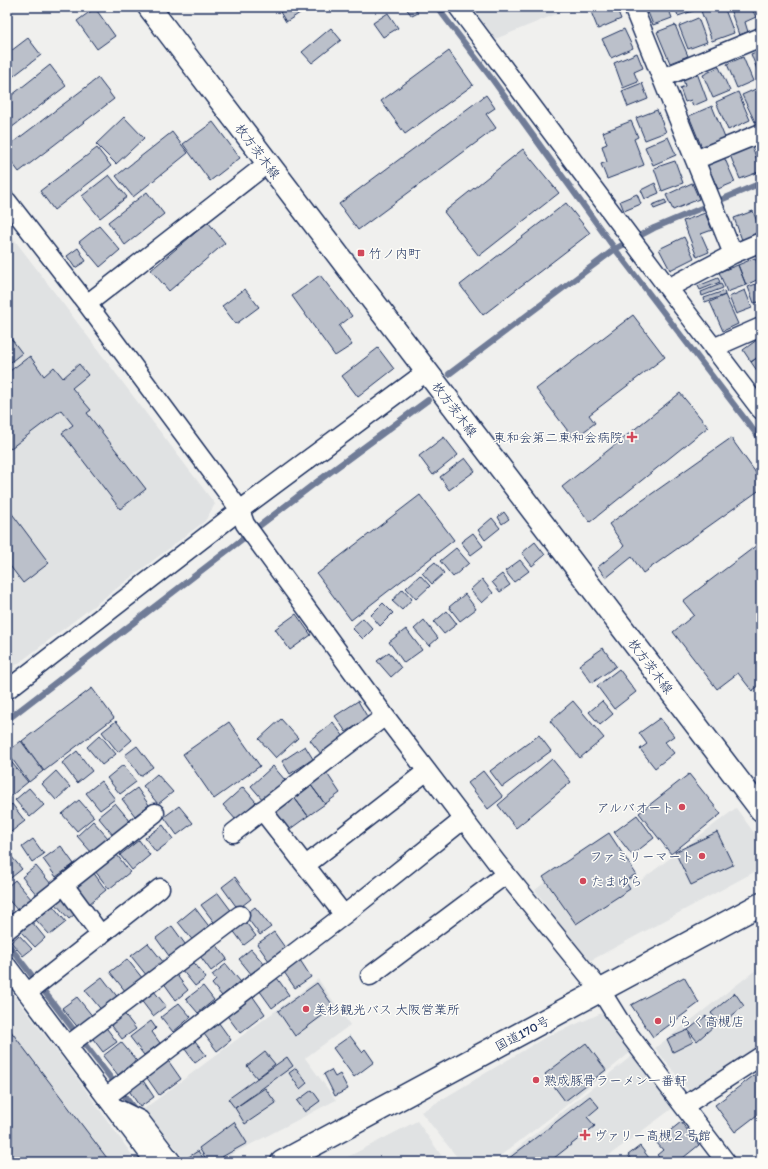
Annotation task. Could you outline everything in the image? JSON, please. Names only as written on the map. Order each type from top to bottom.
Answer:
[{"type":"main road","name":"枚方茨木線","points":[[148,7],[761,810]]},
{"type":"main road","name":"国道170号","points":[[282,1162],[761,904]]},
{"type":"street","points":[[458,7],[761,410]]},
{"type":"street","points":[[633,7],[733,254]]},
{"type":"street","points":[[662,78],[761,36]]},
{"type":"street","points":[[695,160],[761,133]]},
{"type":"street","points":[[87,304],[268,163]]},
{"type":"street","points":[[7,201],[87,304],[240,510],[245,524],[385,716],[506,874],[601,991],[624,1028],[725,1162]]},
{"type":"street","points":[[668,288],[733,254],[761,242]]},
{"type":"street","points":[[713,348],[761,327]]},
{"type":"street","points":[[7,690],[240,510],[426,372]]},
{"type":"street","points":[[233,833],[385,716]]},
{"type":"street","points":[[306,865],[427,771]]},
{"type":"street","points":[[262,810],[344,915]]},
{"type":"street","points":[[7,930],[155,813]]},
{"type":"street","points":[[110,1102],[464,819]]},
{"type":"street","points":[[370,976],[506,874]]},
{"type":"street","points":[[64,885],[101,935]]},
{"type":"street","points":[[28,993],[160,888]]},
{"type":"street","points":[[67,1046],[240,914]]},
{"type":"street","points":[[7,966],[155,1162]]},
{"type":"street","points":[[684,1106],[761,1056]]},
{"type":"street","points":[[110,1102],[140,1120],[172,1162]]},
{"type":"shaded area","points":[[469,7],[573,7],[493,40]]},
{"type":"shaded area","points":[[7,230],[215,504],[205,521],[7,672]]},
{"type":"shaded area","points":[[736,808],[760,841],[761,859],[756,871],[588,962],[535,890],[606,834],[640,881]]},
{"type":"shaded area","points":[[761,966],[761,1044],[689,1091],[655,1048]]},
{"type":"shaded area","points":[[318,979],[350,1025],[305,1058],[336,1100],[217,1162],[187,1162],[144,1109]]},
{"type":"shaded area","points":[[7,986],[75,1075],[137,1162],[7,1162]]},
{"type":"shaded area","name":"熟成豚骨ラーメン一番軒","points":[[604,1012],[632,1051],[563,1108],[492,1162],[461,1162],[421,1112],[544,1038]]},
{"type":"shaded area","name":"ヴァリー高槻２号館","points":[[634,1054],[673,1108],[600,1162],[500,1162]]},
{"type":"shaded area","points":[[417,1121],[446,1162],[338,1162]]},
{"type":"building","points":[[287,7],[301,7],[303,11],[286,22],[280,12]]},
{"type":"building","points":[[405,7],[413,7],[418,13],[412,16]]},
{"type":"building","points":[[589,7],[616,7],[621,19],[598,29]]},
{"type":"building","points":[[646,7],[668,7],[672,18],[653,25]]},
{"type":"building","points":[[675,7],[695,7],[696,10],[678,16]]},
{"type":"building","points":[[714,7],[724,7],[734,33],[712,41],[701,11]]},
{"type":"building","points":[[751,7],[756,17],[745,22],[748,32],[739,35],[730,9]]},
{"type":"building","points":[[95,8],[115,36],[97,49],[77,21]]},
{"type":"building","points":[[388,13],[398,28],[383,37],[373,23]]},
{"type":"building","points":[[698,18],[707,42],[688,49],[679,26]]},
{"type":"building","points":[[675,25],[688,56],[670,63],[657,32]]},
{"type":"building","points":[[331,28],[341,40],[312,63],[302,52]]},
{"type":"building","points":[[624,29],[633,48],[611,58],[602,39]]},
{"type":"building","points":[[28,38],[41,55],[7,81],[7,54]]},
{"type":"building","points":[[761,50],[761,77],[760,77],[751,54]]},
{"type":"building","points":[[449,51],[473,85],[405,134],[381,101]]},
{"type":"building","points":[[637,53],[643,68],[634,72],[638,82],[623,88],[614,63]]},
{"type":"building","points":[[743,57],[753,81],[737,88],[727,64]]},
{"type":"building","points":[[50,65],[66,86],[11,128],[7,122],[7,99]]},
{"type":"building","points":[[719,67],[730,91],[713,98],[703,75]]},
{"type":"building","points":[[697,73],[707,100],[693,106],[691,100],[685,102],[680,88],[685,86],[683,79]]},
{"type":"building","points":[[98,78],[114,99],[19,172],[7,156],[7,147]]},
{"type":"building","points":[[642,83],[648,99],[628,107],[622,91]]},
{"type":"building","points":[[758,88],[761,95],[761,119],[755,122],[742,95]]},
{"type":"building","points":[[738,92],[750,120],[728,130],[716,102]]},
{"type":"building","points":[[486,95],[495,108],[486,114],[496,128],[358,230],[339,204]]},
{"type":"building","points":[[712,106],[725,138],[702,148],[689,116]]},
{"type":"building","points":[[657,110],[666,132],[645,140],[636,118]]},
{"type":"building","points":[[124,117],[144,138],[116,164],[96,144]]},
{"type":"building","points":[[631,121],[638,137],[634,139],[644,165],[607,179],[601,164],[607,162],[602,146],[607,144],[603,132]]},
{"type":"building","points":[[213,122],[240,158],[210,181],[183,144]]},
{"type":"building","points":[[172,132],[188,153],[133,197],[116,176]]},
{"type":"building","points":[[668,137],[676,155],[653,165],[645,147]]},
{"type":"building","points":[[752,146],[761,171],[740,179],[730,155]]},
{"type":"building","points":[[97,148],[111,166],[54,210],[40,191]]},
{"type":"building","points":[[523,149],[559,193],[479,256],[444,212]]},
{"type":"building","points":[[724,157],[735,182],[718,189],[707,165]]},
{"type":"building","points":[[675,161],[683,183],[662,191],[654,168]]},
{"type":"building","points":[[109,175],[127,197],[100,218],[82,196]]},
{"type":"building","points":[[655,183],[659,193],[645,199],[641,190]]},
{"type":"building","points":[[692,183],[699,199],[673,210],[666,195]]},
{"type":"building","points":[[147,192],[164,214],[125,245],[108,222]]},
{"type":"building","points":[[637,194],[641,204],[624,211],[620,201]]},
{"type":"building","points":[[665,200],[667,204],[654,209],[652,205]]},
{"type":"building","points":[[566,203],[590,233],[483,315],[460,285]]},
{"type":"building","points":[[753,211],[761,233],[742,240],[734,218]]},
{"type":"building","points":[[705,213],[712,230],[701,234],[709,252],[697,257],[683,221]]},
{"type":"building","points":[[208,222],[225,243],[169,291],[151,270]]},
{"type":"building","points":[[99,226],[120,250],[100,267],[79,242]]},
{"type":"building","points":[[684,237],[694,258],[670,270],[659,249]]},
{"type":"building","points":[[78,248],[86,261],[75,268],[67,256]]},
{"type":"building","points":[[755,258],[761,272],[761,278],[746,285],[738,265]]},
{"type":"building","points":[[738,265],[746,285],[727,292],[719,272]]},
{"type":"building","points":[[320,275],[352,316],[339,326],[352,345],[335,356],[292,296]]},
{"type":"building","points":[[718,278],[720,282],[700,290],[698,286]]},
{"type":"building","points":[[761,282],[761,311],[758,302],[754,303],[748,287]]},
{"type":"building","points":[[721,284],[723,288],[702,296],[701,292]]},
{"type":"building","points":[[245,289],[259,307],[236,324],[222,306]]},
{"type":"building","points":[[745,290],[752,308],[736,314],[729,297]]},
{"type":"building","points":[[724,291],[725,295],[705,302],[704,298]]},
{"type":"building","points":[[725,295],[738,324],[723,331],[710,302]]},
{"type":"building","points":[[633,315],[665,357],[589,415],[595,423],[574,439],[536,389]]},
{"type":"building","points":[[7,333],[22,353],[7,365]]},
{"type":"building","points":[[761,337],[761,355],[751,362],[743,350]]},
{"type":"building","points":[[378,348],[394,369],[358,397],[342,376]]},
{"type":"building","points":[[761,355],[761,374],[760,375],[751,362]]},
{"type":"building","points":[[30,356],[44,376],[54,367],[63,378],[79,364],[88,375],[72,388],[91,410],[87,413],[146,489],[120,509],[62,433],[73,425],[61,410],[7,451],[7,373]]},
{"type":"building","points":[[680,393],[708,427],[590,522],[562,487]]},
{"type":"building","points":[[444,437],[458,455],[433,475],[419,456]]},
{"type":"building","points":[[731,438],[761,480],[761,489],[643,573],[632,557],[606,578],[598,567],[624,546],[609,524]]},
{"type":"building","points":[[465,458],[475,471],[449,490],[440,477]]},
{"type":"building","points":[[420,495],[454,540],[351,620],[317,574]]},
{"type":"building","points":[[7,507],[49,563],[23,583],[7,562]]},
{"type":"building","points":[[504,512],[509,519],[502,524],[498,517]]},
{"type":"building","points":[[492,518],[500,528],[485,540],[478,530]]},
{"type":"building","points":[[473,533],[483,546],[471,555],[461,542]]},
{"type":"building","points":[[535,542],[545,555],[532,566],[522,553]]},
{"type":"building","points":[[761,542],[761,684],[752,691],[738,673],[717,689],[673,632],[694,615],[683,601]]},
{"type":"building","points":[[456,548],[469,563],[453,577],[440,561]]},
{"type":"building","points":[[520,560],[529,571],[514,582],[505,571]]},
{"type":"building","points":[[435,562],[444,573],[432,584],[422,573]]},
{"type":"building","points":[[502,574],[510,585],[500,592],[492,582]]},
{"type":"building","points":[[420,575],[430,586],[416,599],[406,588]]},
{"type":"building","points":[[482,579],[493,593],[482,603],[470,590]]},
{"type":"building","points":[[403,589],[412,599],[402,610],[392,601]]},
{"type":"building","points":[[465,594],[476,609],[460,621],[449,607]]},
{"type":"building","points":[[383,603],[393,613],[380,626],[371,615]]},
{"type":"building","points":[[447,611],[457,624],[444,634],[434,622]]},
{"type":"building","points":[[296,614],[311,635],[290,650],[275,629]]},
{"type":"building","points":[[363,618],[373,629],[363,639],[352,628]]},
{"type":"building","points":[[424,620],[438,638],[429,646],[414,629]]},
{"type":"building","points":[[406,629],[422,650],[404,663],[389,642]]},
{"type":"building","points":[[603,648],[616,666],[592,683],[579,665]]},
{"type":"building","points":[[389,652],[401,668],[391,677],[377,661]]},
{"type":"building","points":[[619,669],[636,692],[614,709],[597,686]]},
{"type":"building","points":[[92,688],[114,718],[44,771],[22,741]]},
{"type":"building","points":[[358,701],[368,718],[346,732],[335,716]]},
{"type":"building","points":[[573,701],[604,738],[580,758],[550,721]]},
{"type":"building","points":[[602,701],[613,714],[600,725],[589,712]]},
{"type":"building","points":[[660,718],[674,736],[665,742],[674,753],[655,768],[640,749],[647,744],[639,733]]},
{"type":"building","points":[[281,719],[298,738],[276,758],[259,739]]},
{"type":"building","points":[[116,721],[132,740],[118,752],[102,732]]},
{"type":"building","points":[[229,722],[260,766],[214,799],[183,754]]},
{"type":"building","points":[[333,722],[344,737],[321,754],[310,740]]},
{"type":"building","points":[[100,735],[116,754],[102,765],[87,747]]},
{"type":"building","points":[[539,735],[551,751],[502,787],[490,771]]},
{"type":"building","points":[[21,741],[43,771],[29,782],[7,752]]},
{"type":"building","points":[[137,746],[153,767],[140,776],[125,755]]},
{"type":"building","points":[[305,746],[313,759],[290,774],[282,761]]},
{"type":"building","points":[[77,751],[92,771],[77,783],[62,763]]},
{"type":"building","points":[[7,757],[28,782],[7,799]]},
{"type":"building","points":[[552,759],[571,782],[516,828],[498,805]]},
{"type":"building","points":[[123,765],[136,782],[120,794],[107,778]]},
{"type":"building","points":[[273,766],[285,780],[263,800],[251,786]]},
{"type":"building","points":[[56,771],[70,787],[56,800],[42,784]]},
{"type":"building","points":[[483,771],[503,797],[488,809],[468,783]]},
{"type":"building","points":[[326,772],[340,793],[325,804],[310,784]]},
{"type":"building","points":[[157,774],[173,792],[158,804],[143,786]]},
{"type":"building","points":[[689,774],[721,814],[671,854],[639,813]]},
{"type":"building","points":[[101,781],[115,799],[100,810],[86,793]]},
{"type":"building","points":[[310,784],[325,804],[308,816],[293,796]]},
{"type":"building","points":[[243,787],[256,802],[236,820],[223,805]]},
{"type":"building","points":[[29,788],[44,805],[30,817],[15,800]]},
{"type":"building","points":[[137,788],[149,805],[135,816],[122,799]]},
{"type":"building","points":[[293,796],[308,816],[286,832],[271,812]]},
{"type":"building","points":[[79,800],[94,817],[77,831],[62,814]]},
{"type":"building","points":[[115,803],[130,821],[113,835],[98,817]]},
{"type":"building","points":[[12,804],[25,821],[7,835],[7,808]]},
{"type":"building","points":[[179,806],[193,823],[177,835],[164,817]]},
{"type":"building","points":[[637,815],[654,838],[632,855],[614,832]]},
{"type":"building","points":[[93,821],[108,838],[92,853],[77,836]]},
{"type":"building","points":[[163,825],[173,839],[156,852],[145,838]]},
{"type":"building","points":[[717,832],[733,865],[691,885],[675,852]]},
{"type":"building","points":[[609,833],[636,874],[625,881],[630,889],[576,924],[543,877]]},
{"type":"building","points":[[33,839],[44,854],[32,862],[22,847]]},
{"type":"building","points":[[139,840],[150,855],[132,870],[120,855]]},
{"type":"building","points":[[61,846],[74,864],[56,877],[43,859]]},
{"type":"building","points":[[117,855],[130,872],[109,889],[95,871]]},
{"type":"building","points":[[11,856],[22,869],[7,881],[7,859]]},
{"type":"building","points":[[36,866],[51,884],[37,895],[22,877]]},
{"type":"building","points":[[93,872],[106,890],[89,904],[75,886]]},
{"type":"building","points":[[235,877],[251,899],[238,909],[222,887]]},
{"type":"building","points":[[15,880],[32,900],[18,911],[7,898],[7,887]]},
{"type":"building","points":[[218,893],[233,913],[217,926],[201,905]]},
{"type":"building","points":[[67,894],[80,910],[69,919],[55,903]]},
{"type":"building","points":[[53,906],[66,922],[50,935],[36,920]]},
{"type":"building","points":[[255,907],[271,927],[260,935],[245,915]]},
{"type":"building","points":[[195,908],[211,929],[194,942],[178,922]]},
{"type":"building","points":[[244,920],[256,936],[244,945],[232,929]]},
{"type":"building","points":[[32,922],[45,938],[35,947],[21,932]]},
{"type":"building","points":[[172,926],[188,948],[172,960],[156,938]]},
{"type":"building","points":[[274,932],[286,949],[269,961],[257,944]]},
{"type":"building","points":[[19,935],[32,949],[23,956],[11,942]]},
{"type":"building","points":[[148,943],[164,963],[147,976],[131,956]]},
{"type":"building","points":[[216,944],[227,959],[211,971],[200,956]]},
{"type":"building","points":[[251,949],[265,965],[252,975],[239,959]]},
{"type":"building","points":[[127,959],[143,979],[126,992],[110,972]]},
{"type":"building","points":[[192,960],[206,978],[195,986],[181,969]]},
{"type":"building","points":[[300,960],[311,977],[295,988],[284,972]]},
{"type":"building","points":[[226,964],[240,981],[222,996],[212,984],[216,980],[212,975]]},
{"type":"building","points":[[175,973],[188,990],[176,1000],[163,982]]},
{"type":"building","points":[[275,975],[289,995],[272,1008],[257,987]]},
{"type":"building","points":[[102,977],[119,999],[103,1012],[85,990]]},
{"type":"building","name":"りらく高槻店","points":[[684,977],[699,1003],[653,1037],[631,1005]]},
{"type":"building","name":"美杉観光バス 大阪営業所","points":[[317,983],[334,1007],[295,1036],[278,1011]]},
{"type":"building","points":[[203,986],[214,1000],[198,1013],[186,999]]},
{"type":"building","points":[[153,990],[166,1006],[153,1016],[140,999]]},
{"type":"building","points":[[735,993],[744,1006],[720,1025],[711,1013]]},
{"type":"building","points":[[251,994],[265,1014],[240,1033],[225,1013]]},
{"type":"building","points":[[77,997],[94,1018],[80,1030],[62,1008]]},
{"type":"building","points":[[179,1003],[191,1017],[173,1032],[161,1017]]},
{"type":"building","points":[[123,1012],[136,1029],[122,1039],[109,1022]]},
{"type":"building","points":[[706,1016],[714,1026],[697,1041],[688,1030]]},
{"type":"building","points":[[216,1019],[231,1040],[217,1051],[201,1030]]},
{"type":"building","points":[[151,1021],[156,1028],[152,1032],[160,1043],[144,1055],[130,1037]]},
{"type":"building","points":[[104,1025],[117,1042],[103,1052],[90,1035]]},
{"type":"building","points":[[7,1026],[110,1162],[7,1162]]},
{"type":"building","points":[[688,1030],[693,1042],[673,1052],[667,1039]]},
{"type":"building","points":[[350,1036],[362,1052],[365,1049],[374,1062],[354,1077],[333,1048]]},
{"type":"building","points":[[192,1037],[206,1055],[195,1063],[182,1045]]},
{"type":"building","points":[[121,1042],[136,1060],[118,1075],[103,1056]]},
{"type":"building","points":[[586,1043],[606,1070],[565,1101],[545,1074]]},
{"type":"building","points":[[265,1052],[275,1064],[257,1078],[247,1066]]},
{"type":"building","points":[[287,1057],[293,1066],[235,1108],[228,1099]]},
{"type":"building","points":[[167,1059],[181,1079],[159,1095],[145,1075]]},
{"type":"building","points":[[296,1068],[307,1083],[300,1089],[289,1073]]},
{"type":"building","points":[[331,1070],[335,1077],[340,1074],[348,1089],[335,1096],[324,1074]]},
{"type":"building","points":[[761,1070],[761,1112],[735,1132],[715,1105]]},
{"type":"building","points":[[142,1079],[154,1097],[140,1107],[128,1089]]},
{"type":"building","points":[[265,1088],[276,1103],[245,1124],[235,1108]]},
{"type":"building","points":[[312,1090],[320,1101],[305,1112],[297,1101]]},
{"type":"building","points":[[590,1096],[599,1107],[587,1117],[595,1126],[549,1162],[504,1162]]},
{"type":"building","points":[[234,1122],[247,1143],[213,1162],[208,1162],[199,1148]]},
{"type":"building","points":[[681,1122],[699,1145],[678,1162],[663,1162],[657,1155],[663,1150],[656,1142]]},
{"type":"building","points":[[640,1146],[652,1162],[633,1162],[628,1155]]},
{"type":"building","points":[[198,1151],[206,1162],[190,1162],[187,1158]]},
{"type":"waterway","points":[[437,7],[492,79],[615,249],[761,440]]},
{"type":"waterway","points":[[449,374],[615,249],[654,228],[761,183]]},
{"type":"waterway","points":[[7,720],[310,487],[428,400]]},
{"type":"waterway","points":[[7,943],[136,1111]]},
{"type":"place","name":"竹ノ内町","points":[[361,253]]},
{"type":"place","name":"東和会第二東和会病院","points":[[632,437]]},
{"type":"place","name":"アルバオート","points":[[682,807]]},
{"type":"place","name":"ファミリーマート","points":[[702,856]]},
{"type":"place","name":"たまゆら","points":[[583,881]]},
{"type":"place","name":"美杉観光バス 大阪営業所","points":[[306,1009]]},
{"type":"place","name":"りらく高槻店","points":[[658,1021]]},
{"type":"place","name":"熟成豚骨ラーメン一番軒","points":[[536,1080]]},
{"type":"place","name":"ヴァリー高槻２号館","points":[[585,1135]]}]
